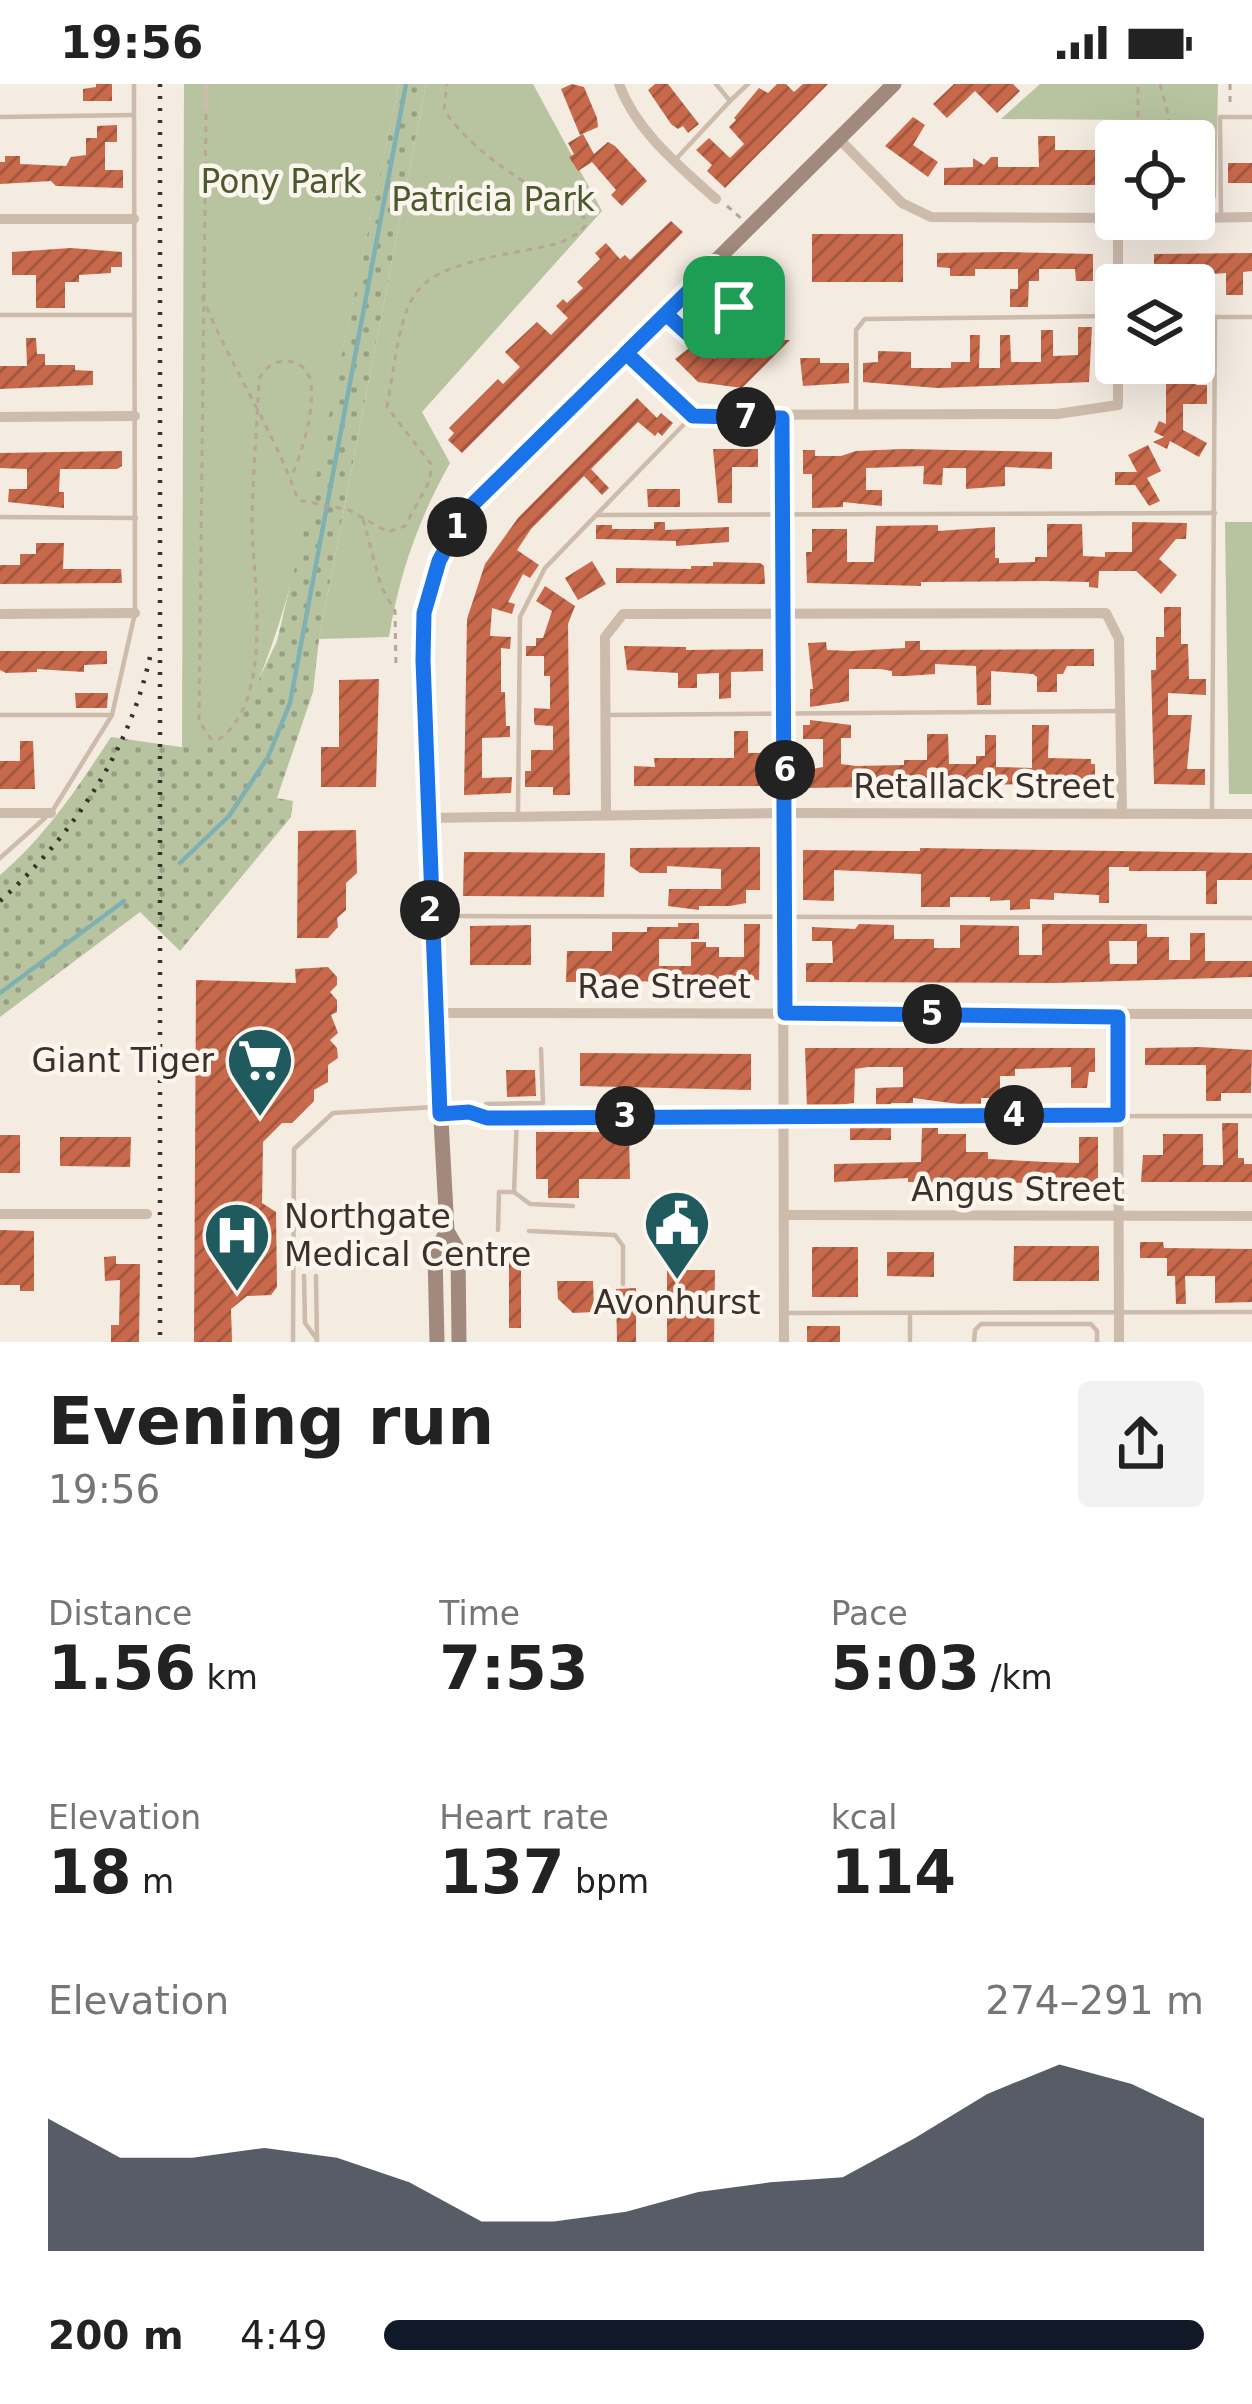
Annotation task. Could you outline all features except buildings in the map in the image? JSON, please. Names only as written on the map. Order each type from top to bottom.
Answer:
[{"type":"street","points":[[619,84],[627,106],[674,161],[716,199]]},
{"type":"street","points":[[459,1342],[458,1250],[447,1231],[430,916],[424,613],[439,561],[466,511],[894,84]]},
{"type":"street","points":[[839,139],[902,203],[932,217],[1095,219]]},
{"type":"street","points":[[1215,218],[1252,217]]},
{"type":"street","points":[[0,219],[134,219]]},
{"type":"street","points":[[626,353],[693,416],[1057,414],[1118,405],[1118,384]]},
{"type":"street","points":[[0,417],[135,416]]},
{"type":"street","points":[[782,418],[784,1342]]},
{"type":"street","points":[[606,814],[605,638],[623,614],[784,613],[1106,614],[1119,639],[1122,814]]},
{"type":"street","points":[[0,614],[135,614]]},
{"type":"street","points":[[0,813],[51,813]]},
{"type":"street","name":"Retallack Street","points":[[428,818],[1252,814]]},
{"type":"street","name":"Rae Street","points":[[435,1013],[1252,1015]]},
{"type":"street","points":[[1118,1017],[1119,1342]]},
{"type":"street","points":[[0,1214],[147,1214]]},
{"type":"street","name":"Angus Street","points":[[784,1215],[1252,1216]]},
{"type":"street","points":[[436,1342],[435,1252],[447,1231]]},
{"type":"lane","points":[[0,858],[51,813],[112,715],[135,614],[134,84]]},
{"type":"lane","points":[[206,84],[206,107]]},
{"type":"lane","points":[[716,84],[730,101]]},
{"type":"lane","points":[[674,161],[748,84]]},
{"type":"lane","points":[[0,117],[134,115]]},
{"type":"lane","points":[[1221,218],[1220,117],[1252,117]]},
{"type":"lane","points":[[666,314],[688,334],[714,334],[734,307],[733,294],[714,266]]},
{"type":"lane","points":[[0,315],[135,314]]},
{"type":"lane","points":[[856,415],[856,330],[866,319],[1095,316]]},
{"type":"lane","points":[[1215,317],[1252,317]]},
{"type":"lane","points":[[1212,814],[1215,384]]},
{"type":"lane","points":[[518,817],[520,616],[545,568],[693,416]]},
{"type":"lane","points":[[597,515],[1215,513]]},
{"type":"lane","points":[[0,518],[136,518]]},
{"type":"lane","points":[[604,715],[1121,711]]},
{"type":"lane","points":[[0,716],[112,715]]},
{"type":"lane","points":[[430,916],[1252,918]]},
{"type":"lane","points":[[486,1104],[543,1103],[541,1049]]},
{"type":"lane","points":[[293,1342],[294,1149],[333,1113],[360,1108],[469,1112],[487,1118],[1252,1117]]},
{"type":"lane","points":[[514,1192],[517,1117]]},
{"type":"lane","points":[[498,1230],[499,1192],[514,1192],[530,1204],[574,1206]]},
{"type":"lane","points":[[529,1231],[615,1235],[623,1246],[623,1284]]},
{"type":"lane","points":[[304,1276],[305,1323],[317,1340]]},
{"type":"lane","points":[[316,1276],[317,1340]]},
{"type":"lane","points":[[784,1313],[1252,1312]]},
{"type":"lane","points":[[910,1313],[910,1342]]},
{"type":"lane","points":[[974,1342],[974,1330],[981,1324],[1091,1324],[1096,1342]]},
{"type":"path","points":[[202,294],[298,500],[362,515],[388,532],[405,526],[430,480],[431,464],[387,407],[404,311],[416,289],[440,270],[567,242],[584,226],[584,217],[495,160],[456,127],[444,110],[447,84]]},
{"type":"path","points":[[1138,84],[1138,120]]},
{"type":"path","points":[[1160,84],[1169,120]]},
{"type":"path","points":[[1230,84],[1230,117]]},
{"type":"path","points":[[206,107],[199,721],[211,739],[226,735],[244,704],[258,638],[252,534],[259,380],[264,368],[288,361],[308,371],[310,404],[291,478]]},
{"type":"path","points":[[716,199],[752,228]]},
{"type":"path","points":[[362,515],[381,586],[395,611],[396,667]]},
{"type":"green space","name":"Pony Park","points":[[184,84],[399,84],[290,585],[264,667],[227,747],[182,747]]},
{"type":"green space","points":[[399,84],[426,84],[319,639],[313,692],[277,798],[293,801],[291,817],[180,951],[140,912],[0,1017],[0,875],[47,827],[111,737],[181,747],[227,747],[277,641]]},
{"type":"green space","name":"Patricia Park","points":[[426,84],[533,84],[602,211],[422,412],[450,463],[412,547],[389,637],[319,639]]},
{"type":"green space","points":[[1040,84],[1218,84],[1216,198],[1215,120],[1001,119]]},
{"type":"green space","points":[[1225,522],[1252,522],[1252,794],[1229,794]]},
{"type":"waterway","points":[[180,863],[229,816],[268,757],[290,703],[406,84]]},
{"type":"waterway","points":[[0,993],[124,901]]},
{"type":"railway","points":[[160,84],[160,1342]]},
{"type":"railway","points":[[0,901],[52,848],[95,788],[129,723],[151,652]]},
{"type":"place","name":"Giant Tiger","points":[[260,1119]]},
{"type":"place","name":"Avonhurst","points":[[677,1282]]},
{"type":"place","name":"Northgate Medical Centre","points":[[237,1294]]},
{"type":"route","points":[[734,307],[714,334],[688,334],[666,314],[508,466],[466,511],[439,561],[424,613],[423,660],[440,1114],[469,1112],[487,1118],[1118,1115],[1118,1017],[785,1013],[782,418],[693,416],[626,353],[666,314],[714,266],[733,294],[734,307]]}]
